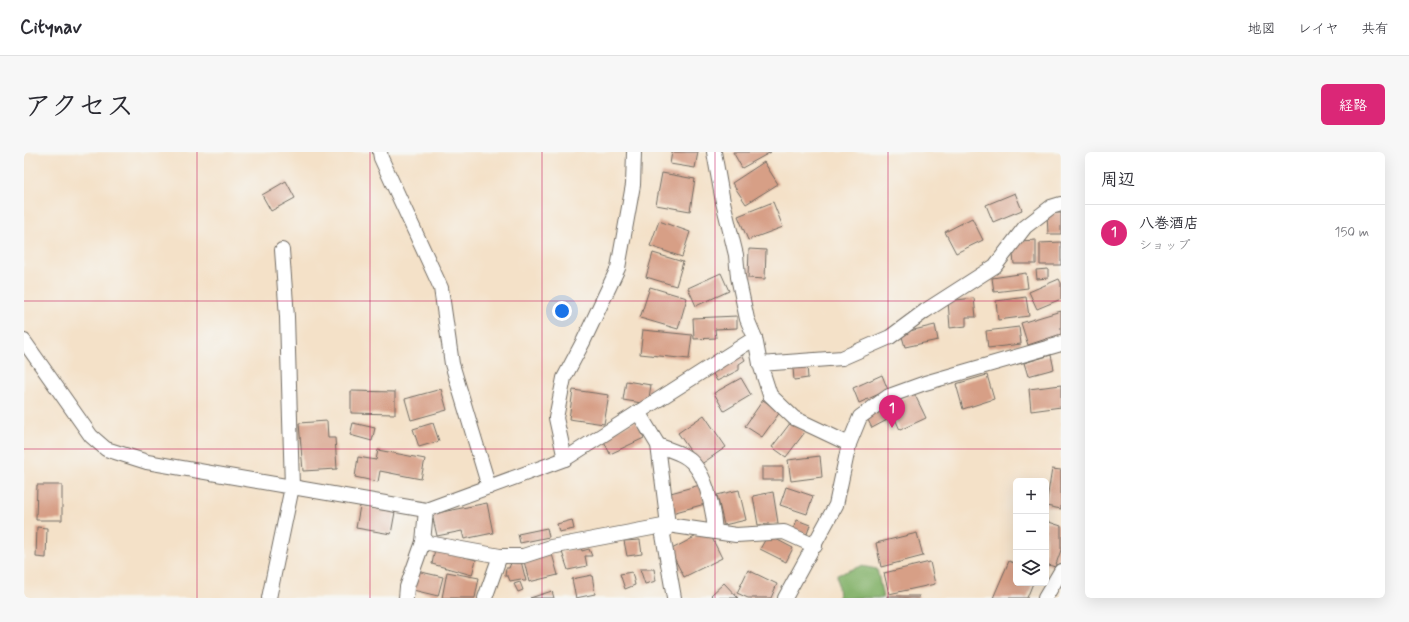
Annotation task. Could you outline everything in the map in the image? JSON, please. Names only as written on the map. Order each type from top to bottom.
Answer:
[{"type":"street","points":[[380,152],[381,158],[401,204],[441,288],[452,364],[489,487]]},
{"type":"street","points":[[565,459],[556,418],[564,378],[618,268],[633,186],[634,152]]},
{"type":"street","points":[[714,152],[736,255],[738,277],[747,319],[755,338],[760,364],[770,394],[794,418],[849,444]]},
{"type":"street","points":[[760,364],[842,358],[890,337],[926,311],[995,266],[1025,228],[1051,207],[1061,204]]},
{"type":"street","points":[[269,598],[292,487],[287,317],[282,250]]},
{"type":"street","points":[[24,342],[91,436],[106,449],[147,462],[426,510],[565,459],[755,338]]},
{"type":"street","points":[[785,598],[815,546],[836,505],[849,444],[860,417],[889,396],[926,383],[1061,344]]},
{"type":"street","points":[[638,412],[658,445],[668,526],[663,535],[674,598]]},
{"type":"street","points":[[658,445],[685,456],[701,474],[714,512],[715,531]]},
{"type":"street","points":[[406,598],[407,587],[423,542],[426,510]]},
{"type":"street","points":[[423,542],[500,556],[523,556],[551,547],[668,526],[715,531],[736,535],[784,532],[815,546]]},
{"type":"street","points":[[485,598],[500,556]]},
{"type":"street","points":[[1045,598],[1061,573]]},
{"type":"green space","points":[[861,566],[877,569],[883,598],[839,598],[837,575]]},
{"type":"building","points":[[672,152],[698,152],[695,168],[670,164]]},
{"type":"building","points":[[733,152],[771,152],[742,168]]},
{"type":"building","points":[[764,162],[778,184],[746,204],[732,183]]},
{"type":"building","points":[[662,173],[695,179],[690,211],[656,205]]},
{"type":"building","points":[[286,181],[295,198],[271,211],[262,195]]},
{"type":"building","points":[[1015,193],[1022,210],[993,222],[986,205]]},
{"type":"building","points":[[773,202],[783,227],[748,240],[738,216]]},
{"type":"building","points":[[1047,213],[1061,213],[1061,234],[1048,234]]},
{"type":"building","points":[[972,218],[983,240],[956,253],[945,232]]},
{"type":"building","points":[[659,221],[690,232],[682,257],[650,246]]},
{"type":"building","points":[[1036,240],[1036,264],[1014,264],[1013,254],[1020,241]]},
{"type":"building","points":[[1061,242],[1061,265],[1040,265],[1040,243]]},
{"type":"building","points":[[749,249],[766,250],[765,279],[748,278]]},
{"type":"building","points":[[653,253],[683,262],[676,286],[646,277]]},
{"type":"building","points":[[1048,269],[1048,278],[1037,279],[1036,270]]},
{"type":"building","points":[[721,273],[729,291],[696,306],[688,288]]},
{"type":"building","points":[[1026,273],[1028,288],[994,292],[992,278]]},
{"type":"building","points":[[1059,279],[1061,283],[1061,299],[1037,309],[1029,292]]},
{"type":"building","points":[[650,287],[687,298],[678,329],[640,318]]},
{"type":"building","points":[[1026,297],[1029,316],[998,320],[996,301]]},
{"type":"building","points":[[974,298],[976,317],[966,317],[966,326],[950,328],[948,301]]},
{"type":"building","points":[[1061,311],[1061,334],[1028,345],[1021,323]]},
{"type":"building","points":[[737,316],[737,328],[715,329],[716,338],[694,339],[693,318]]},
{"type":"building","points":[[935,325],[938,340],[905,347],[901,333]]},
{"type":"building","points":[[1019,327],[1021,344],[988,348],[986,331]]},
{"type":"building","points":[[643,330],[692,335],[689,359],[640,354]]},
{"type":"building","points":[[741,352],[745,360],[739,364],[739,370],[717,381],[710,368]]},
{"type":"building","points":[[1051,355],[1054,369],[1028,376],[1024,363]]},
{"type":"building","points":[[807,366],[808,378],[794,380],[793,368]]},
{"type":"building","points":[[882,375],[888,390],[859,403],[853,388]]},
{"type":"building","points":[[987,375],[994,399],[963,409],[956,384]]},
{"type":"building","points":[[741,378],[751,395],[724,411],[714,393]]},
{"type":"building","points":[[626,381],[651,385],[648,404],[623,400]]},
{"type":"building","points":[[1061,385],[1061,407],[1031,411],[1029,389]]},
{"type":"building","points":[[441,389],[447,410],[411,420],[405,399]]},
{"type":"building","points":[[573,390],[609,395],[604,424],[569,419]]},
{"type":"building","points":[[351,391],[395,392],[395,414],[351,413]]},
{"type":"building","points":[[914,393],[926,418],[900,430],[889,405]]},
{"type":"building","points":[[763,400],[780,412],[762,437],[745,426]]},
{"type":"building","points":[[881,408],[887,420],[872,428],[866,416]]},
{"type":"building","points":[[704,415],[726,447],[700,465],[678,433]]},
{"type":"building","points":[[327,421],[328,438],[335,438],[337,469],[303,471],[299,423]]},
{"type":"building","points":[[636,421],[644,438],[610,454],[602,437]]},
{"type":"building","points":[[791,422],[805,432],[786,457],[772,447]]},
{"type":"building","points":[[353,423],[375,428],[372,441],[350,435]]},
{"type":"building","points":[[433,423],[439,441],[419,447],[413,429]]},
{"type":"building","points":[[378,450],[425,459],[421,479],[380,471],[378,482],[355,477],[358,457],[376,460]]},
{"type":"building","points":[[820,456],[822,477],[791,481],[788,460]]},
{"type":"building","points":[[762,467],[783,467],[783,480],[762,480]]},
{"type":"building","points":[[1052,469],[1061,470],[1061,509],[1049,507],[1049,488]]},
{"type":"building","points":[[37,485],[62,485],[62,520],[36,520]]},
{"type":"building","points":[[700,485],[705,504],[672,513],[667,494]]},
{"type":"building","points":[[786,487],[813,496],[807,514],[780,505]]},
{"type":"building","points":[[739,490],[746,520],[724,525],[717,495]]},
{"type":"building","points":[[773,492],[778,523],[758,525],[753,496]]},
{"type":"building","points":[[487,503],[493,533],[464,539],[462,531],[437,536],[432,514]]},
{"type":"building","points":[[360,506],[395,512],[391,534],[356,528]]},
{"type":"building","points":[[572,520],[574,529],[559,532],[557,524]]},
{"type":"building","points":[[797,520],[810,525],[807,534],[793,529]]},
{"type":"building","points":[[1049,522],[1061,526],[1061,550],[1055,567],[1049,565]]},
{"type":"building","points":[[37,527],[47,528],[46,558],[36,557]]},
{"type":"building","points":[[547,528],[549,537],[520,543],[518,534]]},
{"type":"building","points":[[708,530],[722,558],[684,577],[670,550]]},
{"type":"building","points":[[917,533],[923,556],[881,567],[876,543]]},
{"type":"building","points":[[768,535],[793,548],[786,562],[760,549]]},
{"type":"building","points":[[640,540],[642,554],[627,556],[624,541]]},
{"type":"building","points":[[581,547],[582,551],[589,549],[592,556],[585,556],[587,566],[568,570],[562,552]]},
{"type":"building","points":[[435,549],[476,560],[472,575],[432,564]]},
{"type":"building","points":[[552,554],[558,575],[529,582],[524,561]]},
{"type":"building","points":[[521,561],[526,581],[521,579],[510,581],[508,576],[505,576],[506,568],[509,568],[511,563]]},
{"type":"building","points":[[1009,561],[1013,563],[1013,586],[1032,586],[1027,598],[993,598]]},
{"type":"building","points":[[930,562],[935,584],[889,594],[884,573]]},
{"type":"building","points":[[640,569],[654,569],[656,581],[645,584]]},
{"type":"building","points":[[748,570],[777,584],[771,598],[748,598],[737,593]]},
{"type":"building","points":[[417,571],[443,577],[438,596],[413,590]]},
{"type":"building","points":[[447,572],[479,578],[475,598],[442,598]]},
{"type":"building","points":[[632,572],[635,585],[625,589],[620,574]]},
{"type":"building","points":[[592,575],[595,594],[576,598],[572,579]]},
{"type":"building","points":[[520,582],[523,590],[518,592],[514,584]]},
{"type":"building","points":[[724,583],[738,598],[714,598],[711,595]]},
{"type":"building","points":[[552,591],[554,598],[530,598]]},
{"type":"building","points":[[887,596],[919,596],[919,598],[887,598]]},
{"type":"place","name":"八巻酒店","points":[[892,428]]}]
